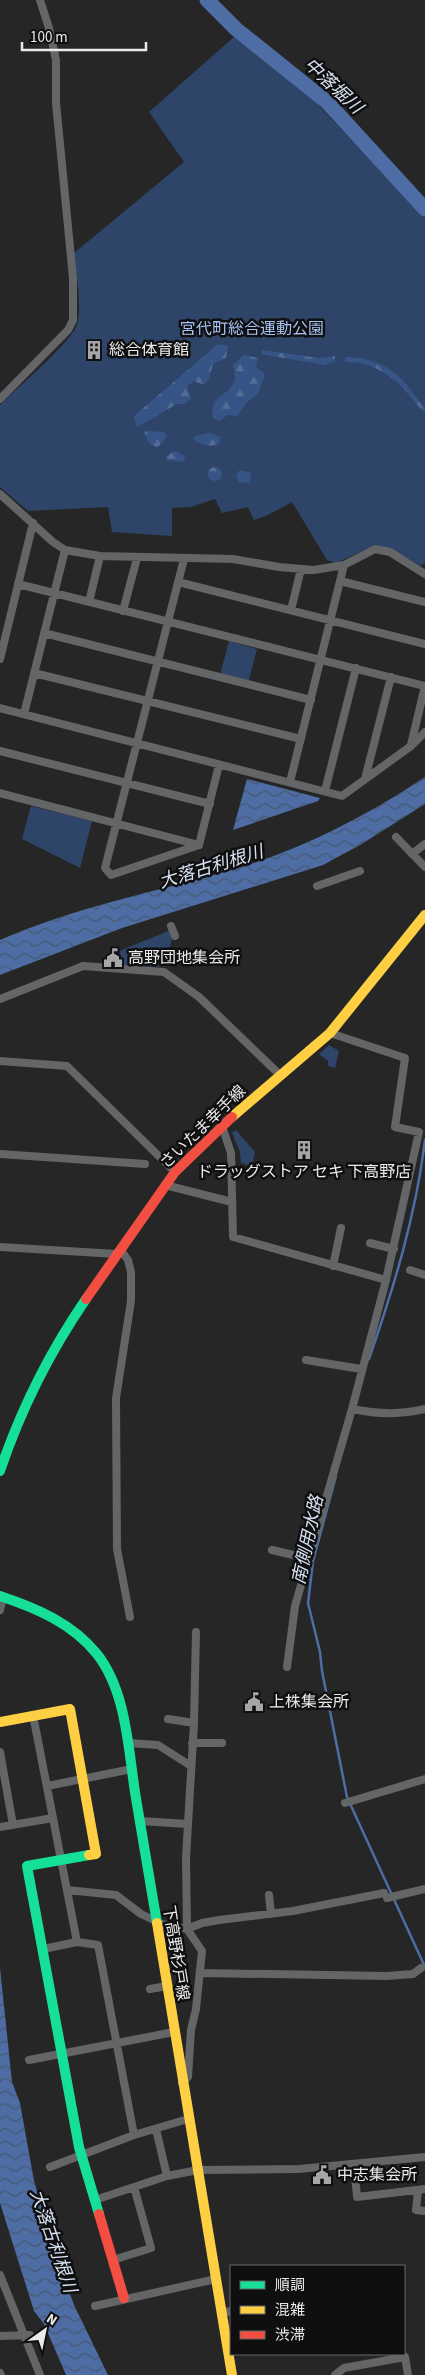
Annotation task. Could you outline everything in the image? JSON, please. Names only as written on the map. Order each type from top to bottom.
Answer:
[{"type":"main road","name":"さいたま幸手線","points":[[0,1471],[15,1426],[58,1340],[165,1185],[175,1172],[222,1126],[330,1032],[425,915]]},
{"type":"main road","name":"下高野杉戸線","points":[[1,1597],[26,1603],[56,1618],[81,1636],[100,1659],[115,1688],[128,1743],[188,2119],[216,2279],[226,2312],[230,2354]]},
{"type":"main road","points":[[0,1722],[70,1709],[96,1854],[27,1866],[80,2154],[124,2298]]},
{"type":"main road","name":"下高野杉戸線","points":[[230,2355],[232,2375]]},
{"type":"street","points":[[0,399],[68,330],[73,320],[73,278],[56,104],[56,60],[50,28],[40,0]]},
{"type":"street","points":[[0,494],[53,542],[65,550],[100,556],[233,559],[314,570],[344,565],[375,549],[390,552],[423,571]]},
{"type":"street","points":[[0,659],[33,523]]},
{"type":"street","points":[[24,714],[65,550]]},
{"type":"street","points":[[89,602],[100,556]]},
{"type":"street","points":[[124,611],[138,558]]},
{"type":"street","points":[[184,558],[105,868],[111,875],[199,845]]},
{"type":"street","points":[[290,782],[344,565]]},
{"type":"street","points":[[291,610],[301,569]]},
{"type":"street","points":[[340,581],[425,602]]},
{"type":"street","points":[[178,582],[425,644]]},
{"type":"street","points":[[18,584],[425,686],[410,746]]},
{"type":"street","points":[[44,633],[311,700]]},
{"type":"street","points":[[325,791],[356,668]]},
{"type":"street","points":[[34,673],[301,739]]},
{"type":"street","points":[[366,780],[391,677]]},
{"type":"street","points":[[0,708],[342,796],[366,780],[425,732]]},
{"type":"street","points":[[0,751],[210,804]]},
{"type":"street","points":[[199,845],[219,765]]},
{"type":"street","points":[[0,793],[199,845]]},
{"type":"street","points":[[396,837],[425,868]]},
{"type":"street","points":[[412,854],[425,844]]},
{"type":"street","points":[[317,886],[360,871]]},
{"type":"street","points":[[171,926],[175,936]]},
{"type":"street","points":[[0,999],[83,966],[164,972],[199,997],[280,1075]]},
{"type":"street","points":[[287,1667],[295,1606],[310,1559],[386,1280],[419,1132],[395,1127],[405,1058],[330,1032]]},
{"type":"street","points":[[0,1062],[67,1066],[175,1172]]},
{"type":"street","points":[[222,1126],[230,1153],[233,1237],[386,1280]]},
{"type":"street","points":[[0,1154],[145,1164]]},
{"type":"street","points":[[165,1185],[232,1202]]},
{"type":"street","points":[[333,1266],[342,1228]]},
{"type":"street","points":[[370,1243],[394,1249]]},
{"type":"street","points":[[0,1247],[118,1252],[128,1260],[131,1272],[131,1301],[120,1361],[116,1398],[117,1549],[130,1617]]},
{"type":"street","points":[[410,1270],[425,1275]]},
{"type":"street","points":[[306,1360],[362,1369]]},
{"type":"street","points":[[352,1408],[369,1412],[396,1414],[425,1409]]},
{"type":"street","points":[[272,1550],[310,1559]]},
{"type":"street","points":[[0,1610],[1,1597]]},
{"type":"street","points":[[182,2083],[188,2077],[191,2030],[196,2009],[202,1951],[188,1929],[187,1824],[194,1723],[196,1632]]},
{"type":"street","points":[[33,1715],[76,1942]]},
{"type":"street","points":[[168,1719],[194,1723]]},
{"type":"street","points":[[128,1743],[158,1745],[191,1766]]},
{"type":"street","points":[[192,1743],[222,1744]]},
{"type":"street","points":[[0,1752],[14,1825]]},
{"type":"street","points":[[47,1786],[132,1769]]},
{"type":"street","points":[[345,1804],[425,1779]]},
{"type":"street","points":[[0,1827],[53,1818]]},
{"type":"street","points":[[140,1821],[187,1824]]},
{"type":"street","points":[[66,1890],[116,1895],[141,1914],[156,1922],[188,1929],[219,1920],[272,1914],[425,1888]]},
{"type":"street","points":[[270,1895],[272,1914]]},
{"type":"street","points":[[43,1949],[76,1942],[98,1945],[134,2135]]},
{"type":"street","points":[[200,1973],[386,1976],[413,1974],[421,1968]]},
{"type":"street","points":[[150,1989],[167,1986]]},
{"type":"street","points":[[29,2060],[174,2032]]},
{"type":"street","points":[[50,2167],[134,2135],[188,2119]]},
{"type":"street","points":[[156,2129],[167,2176]]},
{"type":"street","points":[[95,2200],[167,2176],[198,2170],[299,2169],[425,2157]]},
{"type":"street","points":[[354,2164],[357,2197],[421,2189],[416,2210],[425,2211]]},
{"type":"street","points":[[113,2260],[151,2248],[134,2187]]},
{"type":"street","points":[[0,2275],[26,2335],[40,2375]]},
{"type":"street","points":[[95,2306],[216,2279]]},
{"type":"street","points":[[0,2336],[26,2335]]},
{"type":"street","points":[[335,2375],[344,2368],[405,2357],[408,2375]]},
{"type":"green space","name":"宮代町総合運動公園","points":[[235,36],[309,95],[425,217],[425,563],[421,566],[392,549],[375,545],[336,563],[327,560],[292,502],[254,520],[248,507],[222,513],[215,499],[191,507],[172,508],[172,536],[112,532],[108,507],[28,511],[0,487],[0,405],[63,345],[76,327],[79,301],[74,253],[184,162],[149,112]]},
{"type":"green space","points":[[218,344],[228,346],[226,358],[213,364],[209,379],[204,385],[194,381],[187,386],[191,398],[185,404],[177,404],[137,427],[134,416]]},
{"type":"green space","points":[[262,350],[319,358],[335,356],[335,361],[324,365],[261,354]]},
{"type":"green space","points":[[244,355],[258,358],[256,367],[265,374],[258,394],[246,403],[237,416],[228,415],[219,421],[213,417],[214,404],[232,386],[235,378],[233,365]]},
{"type":"green space","points":[[345,357],[370,360],[393,371],[425,407],[425,412],[389,376],[368,365],[345,362]]},
{"type":"green space","points":[[146,431],[165,432],[167,437],[157,448],[150,444],[144,434]]},
{"type":"green space","points":[[209,433],[221,437],[219,444],[206,445],[193,439],[196,436]]},
{"type":"green space","points":[[175,451],[185,456],[184,462],[167,460],[166,456]]},
{"type":"green space","points":[[215,467],[220,469],[222,474],[220,479],[215,481],[210,479],[208,474],[210,469]]},
{"type":"green space","points":[[239,471],[249,472],[251,477],[249,483],[239,482],[236,475]]},
{"type":"green space","points":[[229,641],[257,649],[248,683],[220,675]]},
{"type":"green space","points":[[31,806],[92,821],[80,868],[22,839]]},
{"type":"green space","points":[[171,930],[173,934],[165,967],[124,965],[119,951]]},
{"type":"green space","points":[[329,1045],[339,1051],[335,1068],[328,1066],[328,1061],[319,1054]]},
{"type":"green space","points":[[236,1130],[255,1152],[252,1166],[241,1163],[240,1152],[232,1133]]},
{"type":"water","points":[[425,777],[425,804],[360,845],[323,865],[122,928],[0,975],[0,940],[28,928],[86,909],[235,869],[285,852],[357,818]]},
{"type":"water","points":[[247,779],[320,798],[318,801],[233,830]]},
{"type":"water","points":[[0,1968],[12,2082],[20,2103],[34,2181],[58,2261],[74,2305],[108,2375],[66,2375],[44,2324],[34,2311],[0,2203]]},
{"type":"waterway","name":"中落堀川","points":[[207,0],[236,29],[327,102],[425,209]]},
{"type":"waterway","name":"南側用水路","points":[[369,1359],[403,1251],[416,1196],[425,1140]]},
{"type":"waterway","name":"南側用水路","points":[[336,1476],[313,1561],[308,1603],[320,1652],[322,1671],[347,1797],[425,1967]]},
{"type":"traffic: fast","points":[[0,1471],[17,1426],[37,1382],[60,1340],[86,1299]]},
{"type":"traffic: fast","points":[[0,1596],[40,1611],[65,1625],[87,1643],[107,1669],[120,1702],[128,1738],[157,1923]]},
{"type":"traffic: fast","points":[[89,1855],[27,1866],[79,2147],[99,2214]]},
{"type":"traffic: slow","points":[[232,1117],[330,1033],[425,915]]},
{"type":"traffic: slow","points":[[0,1722],[70,1709],[96,1854],[89,1855]]},
{"type":"traffic: slow","points":[[157,1923],[232,2375]]},
{"type":"traffic: jam","points":[[86,1299],[175,1172],[232,1117]]},
{"type":"traffic: jam","points":[[99,2214],[124,2298]]},
{"type":"place","name":"総合体育館","points":[[94,350]]},
{"type":"place","name":"高野団地集会所","points":[[113,958]]},
{"type":"place","name":"ドラッグストア セキ 下高野店","points":[[304,1150]]},
{"type":"place","name":"上株集会所","points":[[254,1702]]},
{"type":"place","name":"中志集会所","points":[[322,2175]]},
{"type":"water label","name":"大落古利根川","points":[[211,867]]},
{"type":"water label","name":"大落古利根川","points":[[53,2241]]}]
